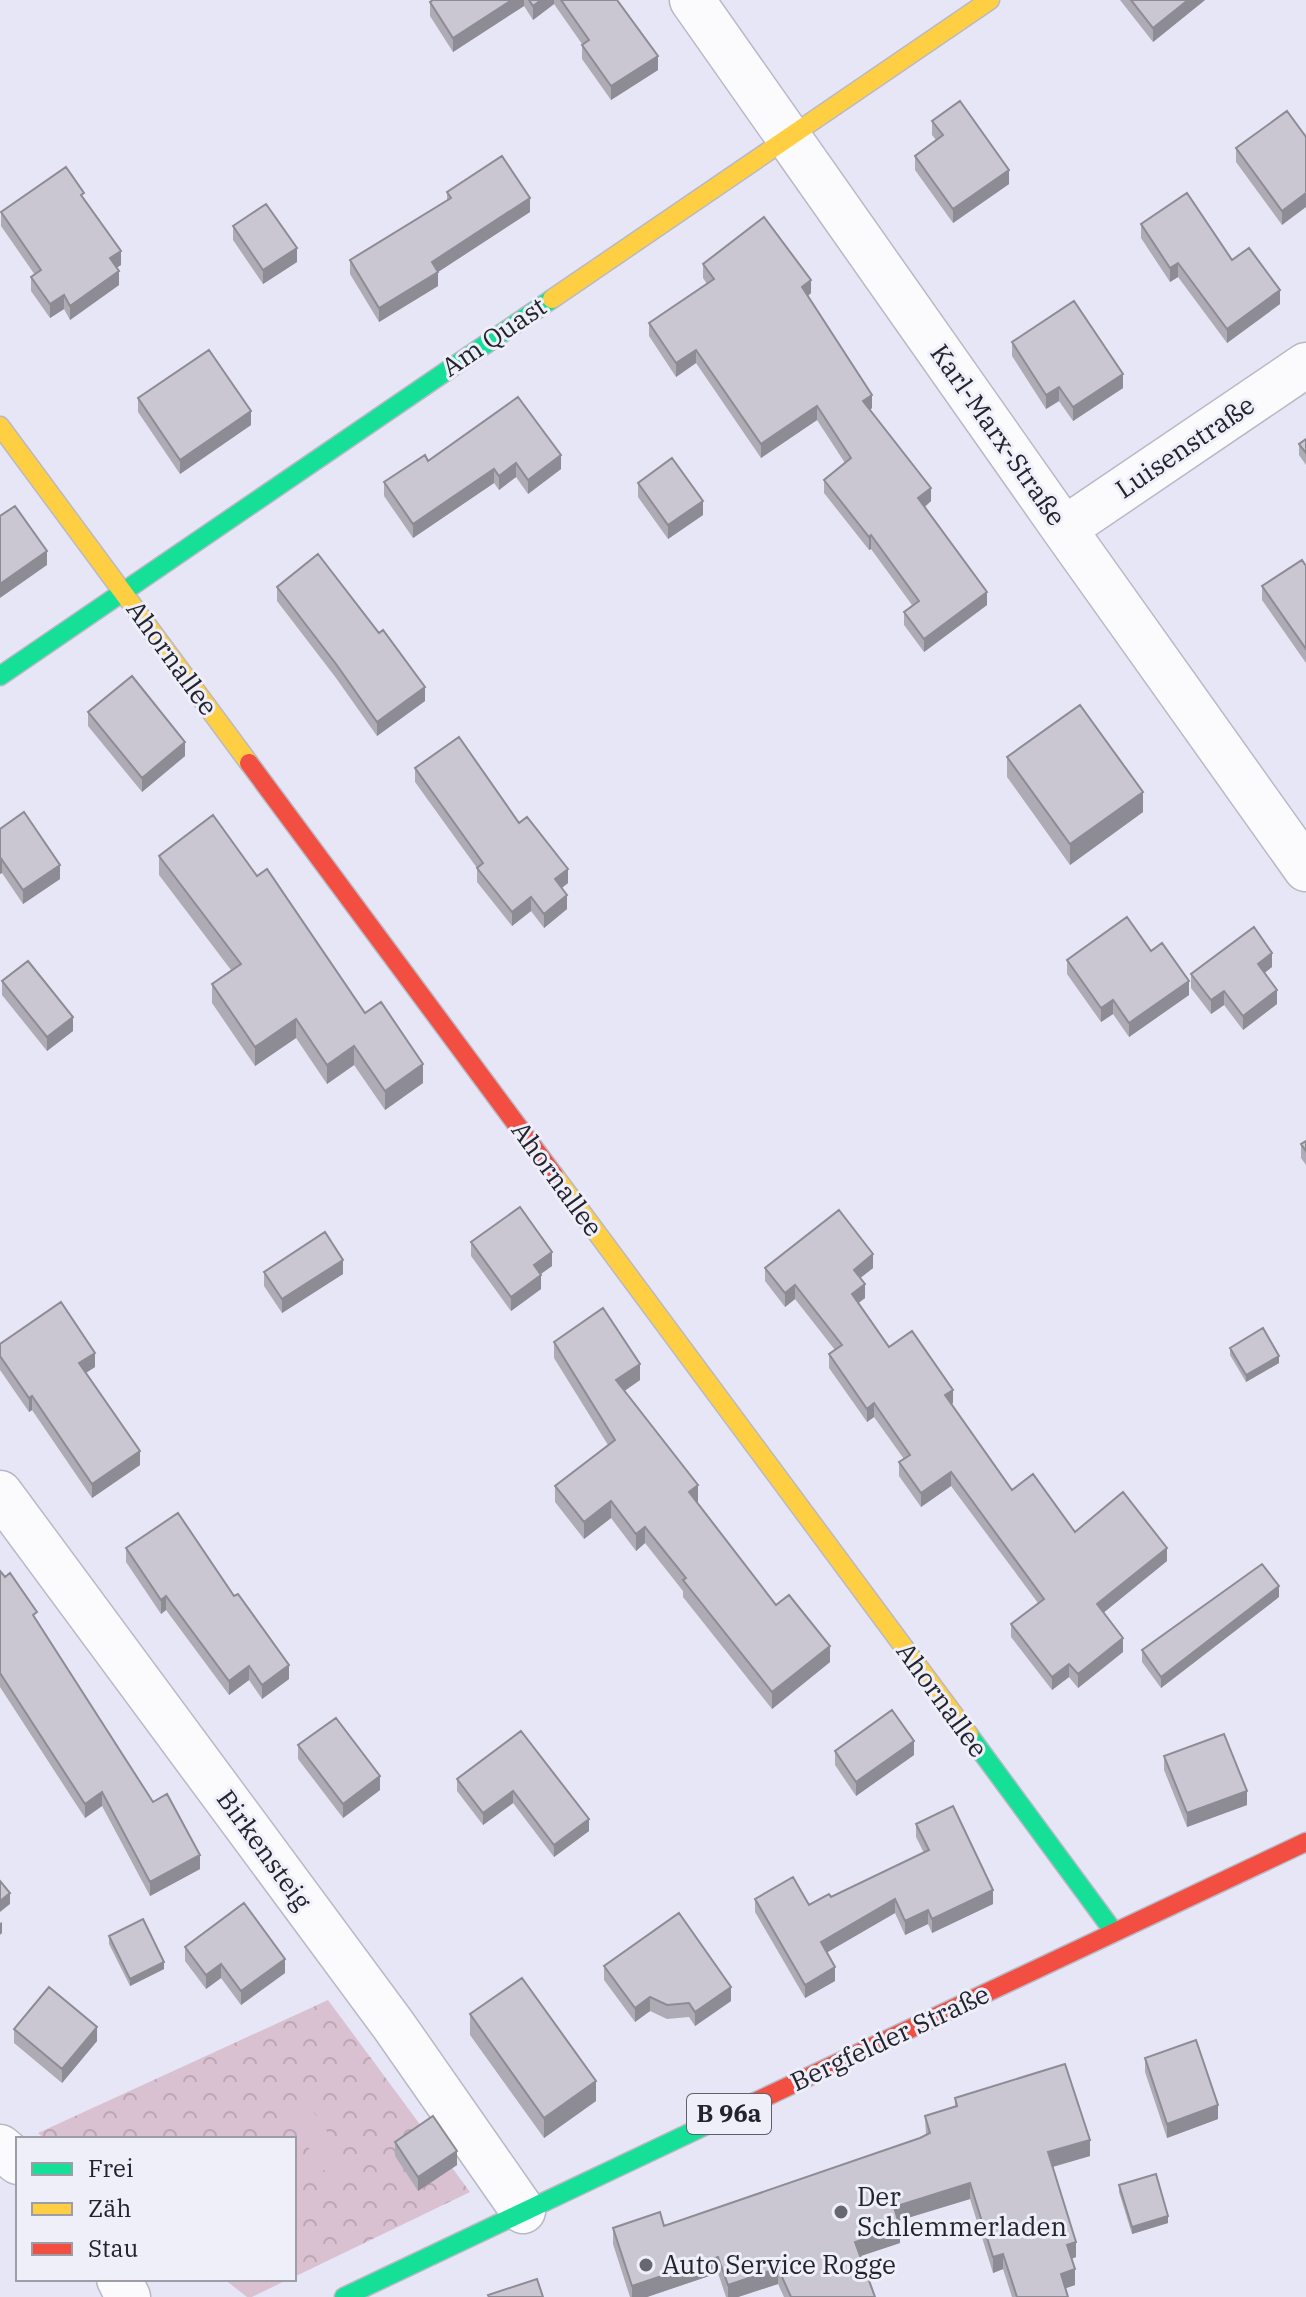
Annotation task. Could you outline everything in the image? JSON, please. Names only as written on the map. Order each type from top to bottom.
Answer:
[{"type":"street","name":"Karl-Marx-Straße","points":[[692,0],[1306,869]]},
{"type":"street","name":"Am Quast","points":[[0,676],[990,0]]},
{"type":"street","name":"Luisenstraße","points":[[1064,529],[1306,365]]},
{"type":"street","name":"Ahornallee","points":[[0,426],[1114,1932]]},
{"type":"street","name":"Birkensteig","points":[[0,1493],[394,2026],[523,2211]]},
{"type":"street","name":"Bergfelder Straße","points":[[344,2297],[1306,1842]]},
{"type":"street","points":[[0,2147],[16,2160]]},
{"type":"green space","points":[[328,2000],[470,2192],[296,2276],[296,2137],[43,2137],[38,2133]]},
{"type":"green space","points":[[304,2098],[352,2168],[332,2182],[284,2112]]},
{"type":"green space","points":[[227,2281],[285,2281],[252,2297],[247,2297]]},
{"type":"building","points":[[512,0],[453,38],[430,2]]},
{"type":"building","points":[[561,0],[617,0],[658,56],[611,86],[582,45],[589,40]]},
{"type":"building","points":[[1131,0],[1188,0],[1153,28]]},
{"type":"building","points":[[960,101],[1009,170],[953,209],[915,156],[943,135],[932,121]]},
{"type":"building","points":[[1287,111],[1306,137],[1306,193],[1282,211],[1236,148]]},
{"type":"building","points":[[502,156],[530,198],[432,262],[438,272],[379,308],[350,260],[451,198],[447,192]]},
{"type":"building","points":[[66,167],[84,193],[81,195],[121,251],[110,258],[119,271],[70,306],[64,295],[50,304],[31,277],[41,270],[1,212]]},
{"type":"building","points":[[1187,193],[1232,260],[1249,248],[1280,290],[1227,329],[1178,263],[1170,268],[1141,224]]},
{"type":"building","points":[[266,204],[297,248],[263,270],[233,226]]},
{"type":"building","points":[[764,217],[811,280],[802,287],[872,395],[863,401],[931,488],[918,498],[987,592],[924,639],[904,612],[919,601],[871,535],[869,537],[824,480],[851,458],[817,406],[761,444],[696,350],[676,363],[649,323],[714,279],[703,264]]},
{"type":"building","points":[[1074,301],[1123,374],[1073,407],[1059,387],[1046,395],[1012,342]]},
{"type":"building","points":[[209,350],[251,411],[180,460],[138,398]]},
{"type":"building","points":[[518,397],[561,455],[528,480],[516,463],[499,476],[494,469],[413,524],[384,482],[425,455],[428,461]]},
{"type":"building","points":[[1306,439],[1306,453],[1299,444]]},
{"type":"building","points":[[672,458],[703,501],[668,525],[638,483]]},
{"type":"building","points":[[15,506],[47,551],[0,584],[0,516]]},
{"type":"building","points":[[318,554],[379,633],[383,630],[425,687],[377,722],[277,587]]},
{"type":"building","points":[[1302,560],[1306,566],[1306,649],[1262,586]]},
{"type":"building","points":[[132,676],[185,742],[142,778],[88,712]]},
{"type":"building","points":[[1080,705],[1143,792],[1070,844],[1007,757]]},
{"type":"building","points":[[459,737],[519,823],[527,817],[568,869],[555,879],[567,895],[544,914],[531,897],[512,912],[477,868],[483,863],[415,768]]},
{"type":"building","points":[[24,812],[60,865],[23,890],[0,857],[0,829]]},
{"type":"building","points":[[213,815],[257,876],[267,869],[365,1013],[381,1002],[423,1064],[385,1091],[354,1046],[327,1065],[296,1019],[255,1047],[212,984],[241,964],[159,856]]},
{"type":"building","points":[[1127,917],[1151,951],[1162,943],[1189,981],[1129,1023],[1113,1000],[1101,1008],[1067,960]]},
{"type":"building","points":[[1254,927],[1272,953],[1258,964],[1277,990],[1243,1016],[1224,991],[1211,1000],[1191,974]]},
{"type":"building","points":[[28,961],[73,1017],[47,1037],[2,981]]},
{"type":"building","points":[[520,1207],[552,1252],[534,1265],[541,1275],[511,1297],[471,1242]]},
{"type":"building","points":[[839,1210],[873,1254],[854,1270],[865,1284],[852,1294],[889,1347],[912,1331],[953,1390],[945,1395],[1012,1490],[1033,1474],[1075,1532],[1123,1492],[1167,1548],[1097,1604],[1123,1638],[1078,1674],[1069,1664],[1052,1677],[1011,1624],[1044,1599],[951,1472],[921,1493],[899,1462],[910,1455],[874,1403],[867,1409],[829,1354],[842,1345],[795,1285],[785,1293],[765,1268]]},
{"type":"building","points":[[325,1232],[343,1260],[282,1299],[264,1272]]},
{"type":"building","points":[[61,1302],[95,1353],[79,1363],[140,1451],[92,1484],[32,1396],[29,1398],[0,1356],[0,1344]]},
{"type":"building","points":[[603,1308],[640,1364],[616,1380],[698,1485],[689,1492],[776,1605],[789,1595],[830,1646],[772,1692],[645,1527],[636,1534],[611,1501],[584,1522],[555,1486],[615,1440],[554,1342]]},
{"type":"building","points":[[1263,1328],[1279,1356],[1246,1375],[1230,1348]]},
{"type":"building","points":[[178,1513],[234,1596],[238,1594],[289,1665],[262,1685],[249,1666],[229,1681],[166,1596],[161,1600],[126,1548]]},
{"type":"building","points":[[1262,1564],[1279,1586],[1161,1677],[1142,1650]]},
{"type":"building","points":[[0,1571],[5,1577],[10,1573],[37,1612],[33,1615],[153,1802],[167,1794],[200,1855],[150,1882],[102,1792],[85,1804],[0,1673]]},
{"type":"building","points":[[892,1710],[914,1741],[856,1782],[835,1751]]},
{"type":"building","points":[[336,1718],[380,1776],[343,1804],[298,1745]]},
{"type":"building","points":[[521,1731],[589,1819],[554,1845],[513,1791],[483,1813],[457,1779]]},
{"type":"building","points":[[1224,1734],[1247,1791],[1187,1813],[1164,1756]]},
{"type":"building","points":[[953,1806],[993,1890],[932,1919],[928,1910],[905,1921],[895,1899],[821,1942],[835,1967],[805,1985],[755,1899],[793,1877],[809,1905],[829,1894],[831,1897],[929,1850],[916,1824]]},
{"type":"building","points":[[0,1881],[10,1893],[0,1901]]},
{"type":"building","points":[[244,1903],[285,1959],[241,1991],[221,1964],[206,1975],[185,1947]]},
{"type":"building","points":[[679,1913],[731,1987],[695,2012],[689,2003],[667,2005],[650,1997],[635,2008],[604,1966]]},
{"type":"building","points":[[143,1919],[164,1962],[130,1979],[109,1936]]},
{"type":"building","points":[[522,1978],[596,2081],[544,2118],[470,2014]]},
{"type":"building","points":[[49,1987],[97,2027],[62,2069],[14,2029]]},
{"type":"building","points":[[1196,2040],[1218,2105],[1167,2124],[1145,2058]]},
{"type":"building","points":[[1065,2064],[1090,2140],[1048,2152],[1076,2242],[1067,2245],[1075,2269],[1061,2274],[1068,2297],[1017,2297],[1003,2254],[993,2257],[970,2183],[894,2207],[900,2227],[855,2242],[875,2297],[791,2297],[778,2268],[728,2285],[718,2257],[632,2286],[613,2228],[660,2212],[664,2226],[920,2138],[930,2133],[925,2116],[957,2106],[955,2098]]},
{"type":"building","points":[[433,2116],[457,2151],[418,2177],[395,2142]]},
{"type":"building","points":[[1156,2174],[1168,2216],[1132,2227],[1119,2185]]},
{"type":"building","points":[[537,2279],[543,2297],[488,2295]]},
{"type":"traffic: fast","points":[[0,676],[552,299]]},
{"type":"traffic: fast","points":[[969,1735],[1114,1932]]},
{"type":"traffic: fast","points":[[344,2297],[755,2102]]},
{"type":"traffic: slow","points":[[552,299],[990,0]]},
{"type":"traffic: slow","points":[[0,426],[249,763]]},
{"type":"traffic: slow","points":[[554,1175],[969,1735]]},
{"type":"traffic: jam","points":[[249,763],[554,1175]]},
{"type":"traffic: jam","points":[[755,2102],[1306,1842]]},
{"type":"place","name":"Der Schlemmerladen","points":[[841,2212]]},
{"type":"place","name":"Auto Service Rogge","points":[[646,2265]]}]
